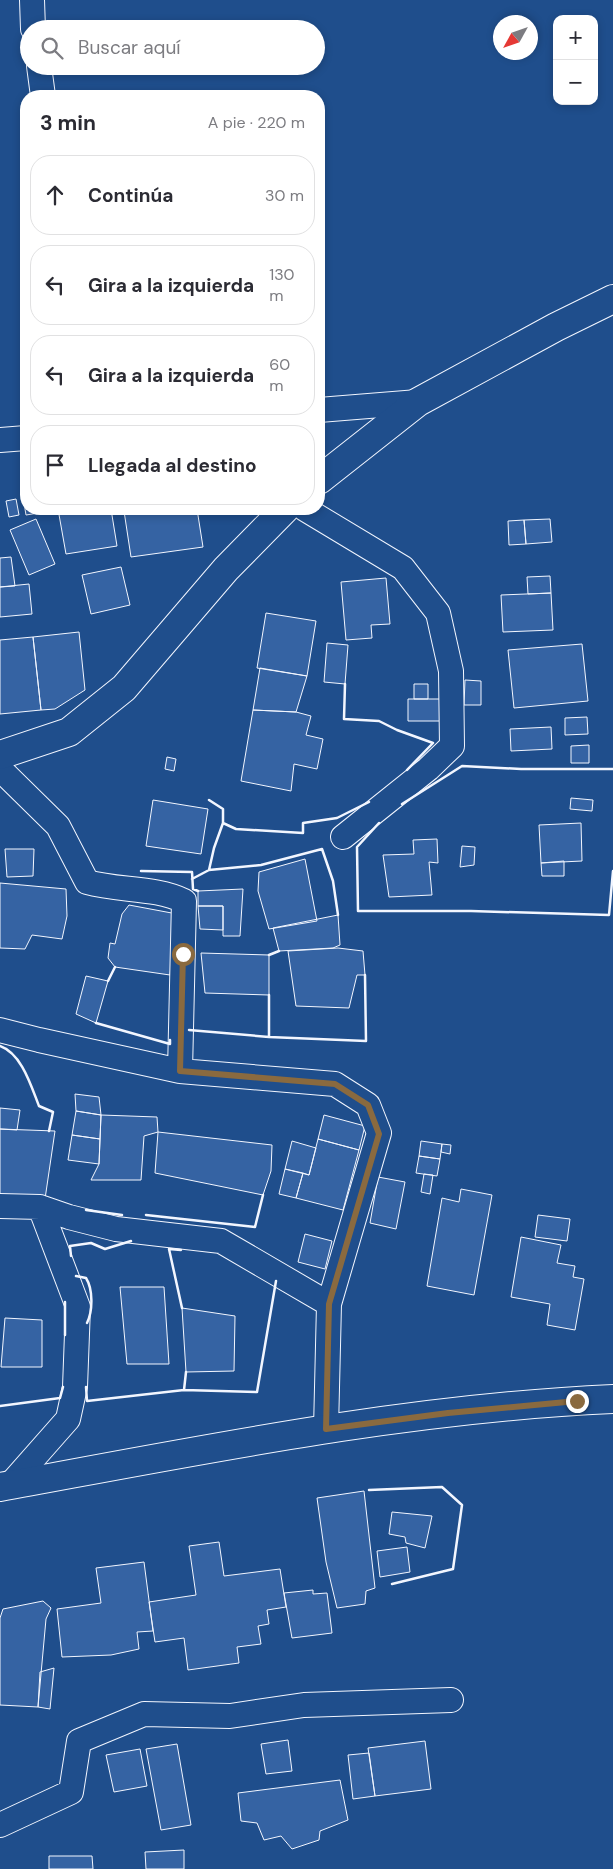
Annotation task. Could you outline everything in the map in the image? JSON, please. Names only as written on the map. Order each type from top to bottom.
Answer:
[{"type":"main road","points":[[325,475],[418,402],[556,327],[613,299]]},
{"type":"main road","points":[[0,755],[69,732],[124,688],[226,568],[279,515]]},
{"type":"main road","points":[[5,1487],[326,1429],[448,1413],[613,1399]]},
{"type":"street","points":[[32,0],[33,20]]},
{"type":"street","points":[[40,75],[42,90]]},
{"type":"street","points":[[325,410],[418,402]]},
{"type":"street","points":[[0,440],[20,438]]},
{"type":"street","points":[[315,515],[403,568],[438,613],[451,672],[452,746],[428,769],[343,837]]},
{"type":"street","points":[[0,769],[58,826],[88,882],[105,887],[170,894],[184,901],[180,1071]]},
{"type":"street","points":[[0,1030],[180,1071],[335,1084],[368,1105],[379,1134],[329,1304],[326,1429]]},
{"type":"street","points":[[0,1206],[40,1207],[69,1217],[116,1229],[221,1241],[329,1304]]},
{"type":"street","points":[[5,1487],[68,1419],[75,1387],[78,1307],[40,1207]]},
{"type":"street","points":[[0,1825],[71,1792],[79,1741],[144,1714],[230,1716],[304,1705],[451,1700]]},
{"type":"building","points":[[16,499],[19,515],[9,517],[6,501]]},
{"type":"building","points":[[59,515],[112,515],[117,546],[66,554]]},
{"type":"building","points":[[125,515],[198,515],[203,547],[131,557]]},
{"type":"building","points":[[36,519],[55,564],[29,575],[10,530]]},
{"type":"building","points":[[550,519],[552,542],[526,544],[524,520]]},
{"type":"building","points":[[524,520],[526,544],[509,545],[508,521]]},
{"type":"building","points":[[11,557],[15,586],[0,587],[0,558]]},
{"type":"building","points":[[121,567],[130,605],[91,614],[82,575]]},
{"type":"building","points":[[550,576],[551,593],[528,594],[527,577]]},
{"type":"building","points":[[386,578],[390,624],[371,625],[372,638],[346,640],[341,582]]},
{"type":"building","points":[[29,584],[32,614],[0,617],[0,587]]},
{"type":"building","points":[[551,593],[553,630],[503,632],[501,595]]},
{"type":"building","points":[[266,613],[316,621],[307,676],[257,668]]},
{"type":"building","points":[[79,632],[85,690],[55,709],[41,710],[33,637]]},
{"type":"building","points":[[33,637],[41,710],[0,714],[0,640]]},
{"type":"building","points":[[327,643],[348,645],[345,684],[324,682]]},
{"type":"building","points":[[582,644],[588,701],[514,708],[508,650]]},
{"type":"building","points":[[260,668],[307,676],[296,712],[253,710]]},
{"type":"building","points":[[465,680],[481,681],[481,705],[464,705]]},
{"type":"building","points":[[414,684],[428,684],[428,699],[414,699]]},
{"type":"building","points":[[408,699],[440,699],[440,721],[408,721]]},
{"type":"building","points":[[253,710],[296,712],[311,716],[306,735],[323,739],[317,769],[294,764],[291,791],[241,781]]},
{"type":"building","points":[[587,717],[588,734],[565,735],[565,718]]},
{"type":"building","points":[[551,727],[552,749],[511,751],[510,729]]},
{"type":"building","points":[[589,745],[589,763],[571,763],[571,746]]},
{"type":"building","points":[[167,757],[176,759],[174,771],[165,769]]},
{"type":"building","points":[[571,798],[593,800],[592,811],[570,809]]},
{"type":"building","points":[[153,800],[208,809],[201,854],[146,846]]},
{"type":"building","points":[[581,823],[582,861],[541,863],[539,825]]},
{"type":"building","points":[[437,839],[438,863],[429,862],[432,895],[389,897],[383,855],[414,854],[413,840]]},
{"type":"building","points":[[462,846],[475,847],[474,865],[460,867]]},
{"type":"building","points":[[5,849],[34,849],[33,876],[7,877]]},
{"type":"building","points":[[305,859],[317,921],[269,929],[258,891],[259,872]]},
{"type":"building","points":[[564,861],[564,876],[542,876],[541,863]]},
{"type":"building","points":[[0,883],[66,889],[67,916],[62,939],[32,935],[25,949],[0,948]]},
{"type":"building","points":[[243,889],[240,936],[223,936],[223,906],[198,906],[198,891]]},
{"type":"building","points":[[129,905],[177,914],[170,975],[115,967],[108,958],[110,943],[115,944],[122,914]]},
{"type":"building","points":[[198,906],[223,906],[223,930],[200,929]]},
{"type":"building","points":[[338,915],[340,945],[333,948],[279,951],[273,928]]},
{"type":"building","points":[[338,948],[363,951],[365,975],[357,975],[349,1008],[296,1006],[288,951]]},
{"type":"building","points":[[201,953],[269,955],[269,995],[205,993]]},
{"type":"building","points":[[86,976],[108,981],[96,1023],[76,1014]]},
{"type":"building","points":[[75,1094],[99,1097],[101,1115],[76,1111]]},
{"type":"building","points":[[0,1108],[20,1110],[17,1130],[0,1129]]},
{"type":"building","points":[[76,1111],[101,1115],[100,1139],[72,1135]]},
{"type":"building","points":[[101,1115],[157,1117],[158,1132],[144,1136],[141,1180],[91,1180],[99,1164]]},
{"type":"building","points":[[324,1115],[365,1126],[359,1150],[318,1139]]},
{"type":"building","points":[[0,1129],[55,1131],[45,1199],[0,1196]]},
{"type":"building","points":[[158,1132],[272,1145],[271,1171],[263,1195],[155,1173]]},
{"type":"building","points":[[72,1135],[100,1139],[99,1164],[68,1160]]},
{"type":"building","points":[[318,1139],[359,1150],[343,1210],[296,1198],[303,1173],[309,1175]]},
{"type":"building","points":[[292,1141],[316,1148],[309,1175],[285,1169]]},
{"type":"building","points":[[421,1141],[442,1144],[440,1159],[419,1156]]},
{"type":"building","points":[[442,1144],[451,1145],[450,1154],[441,1152]]},
{"type":"building","points":[[419,1156],[440,1159],[437,1176],[416,1173]]},
{"type":"building","points":[[285,1169],[303,1173],[296,1198],[279,1194]]},
{"type":"building","points":[[424,1174],[433,1175],[430,1194],[421,1192]]},
{"type":"building","points":[[378,1177],[405,1182],[396,1229],[370,1223]]},
{"type":"building","points":[[461,1189],[492,1195],[474,1295],[427,1286],[442,1198],[459,1202]]},
{"type":"building","points":[[538,1215],[570,1219],[567,1241],[535,1237]]},
{"type":"building","points":[[305,1234],[332,1241],[325,1269],[298,1262]]},
{"type":"building","points":[[521,1237],[561,1245],[557,1263],[575,1266],[573,1277],[584,1279],[575,1330],[547,1325],[550,1304],[511,1297]]},
{"type":"building","points":[[120,1287],[164,1287],[169,1364],[127,1364]]},
{"type":"building","points":[[182,1308],[235,1316],[234,1371],[186,1372]]},
{"type":"building","points":[[5,1318],[42,1320],[42,1367],[1,1367]]},
{"type":"building","points":[[364,1491],[375,1588],[366,1591],[365,1604],[337,1608],[326,1562],[317,1498]]},
{"type":"building","points":[[392,1512],[432,1516],[425,1548],[406,1543],[405,1537],[389,1534]]},
{"type":"building","points":[[219,1542],[224,1576],[280,1569],[286,1607],[267,1610],[269,1624],[258,1626],[261,1644],[237,1647],[239,1663],[188,1670],[184,1638],[155,1642],[149,1602],[196,1595],[189,1546]]},
{"type":"building","points":[[407,1547],[410,1572],[380,1577],[377,1551]]},
{"type":"building","points":[[144,1562],[153,1631],[137,1632],[139,1649],[111,1655],[62,1657],[57,1609],[101,1603],[96,1568]]},
{"type":"building","points":[[313,1590],[313,1594],[327,1593],[332,1633],[292,1638],[284,1593]]},
{"type":"building","points":[[43,1601],[51,1608],[46,1619],[38,1707],[0,1705],[0,1618],[3,1609]]},
{"type":"building","points":[[54,1668],[50,1709],[38,1707],[40,1672]]},
{"type":"building","points":[[288,1740],[292,1771],[266,1774],[261,1744]]},
{"type":"building","points":[[425,1741],[431,1789],[375,1796],[368,1748]]},
{"type":"building","points":[[177,1744],[191,1825],[161,1830],[146,1749]]},
{"type":"building","points":[[140,1749],[147,1786],[114,1792],[106,1755]]},
{"type":"building","points":[[369,1753],[375,1796],[353,1799],[348,1755]]},
{"type":"building","points":[[340,1780],[348,1820],[320,1831],[319,1840],[292,1849],[281,1836],[264,1840],[257,1823],[241,1821],[238,1793]]},
{"type":"building","points":[[184,1850],[184,1869],[146,1869],[145,1852]]},
{"type":"building","points":[[49,1856],[92,1856],[93,1869],[49,1869]]},
{"type":"wall","points":[[345,684],[344,719],[379,721],[397,730],[433,743],[407,770]]},
{"type":"wall","points":[[402,804],[462,766],[521,769],[613,769]]},
{"type":"wall","points":[[209,800],[223,809],[223,823],[236,829],[303,833],[303,823],[337,818],[369,802]]},
{"type":"wall","points":[[192,879],[209,870],[223,823]]},
{"type":"wall","points":[[379,823],[357,847],[358,911],[471,911],[609,915],[613,871]]},
{"type":"wall","points":[[209,870],[261,865],[322,849],[333,881],[338,915]]},
{"type":"wall","points":[[141,871],[192,872],[193,889],[198,891]]},
{"type":"wall","points":[[269,955],[279,951]]},
{"type":"wall","points":[[108,981],[115,967]]},
{"type":"wall","points":[[269,1037],[366,1041],[365,975]]},
{"type":"wall","points":[[189,1030],[269,1037],[269,995]]},
{"type":"wall","points":[[96,1023],[170,1044],[170,1040]]},
{"type":"wall","points":[[0,1046],[8,1050],[20,1063],[39,1106],[53,1112],[49,1131]]},
{"type":"wall","points":[[146,1215],[255,1227],[263,1195]]},
{"type":"wall","points":[[86,1210],[122,1215]]},
{"type":"wall","points":[[71,1256],[70,1246],[91,1243],[105,1249],[131,1241]]},
{"type":"wall","points":[[181,1250],[169,1249],[182,1308]]},
{"type":"wall","points":[[76,1276],[86,1278],[90,1288],[91,1306],[87,1323]]},
{"type":"wall","points":[[86,1387],[87,1401],[184,1390],[257,1392],[276,1281]]},
{"type":"wall","points":[[65,1302],[65,1335]]},
{"type":"wall","points":[[184,1390],[186,1372]]},
{"type":"wall","points":[[0,1406],[60,1398],[63,1387]]},
{"type":"wall","points":[[369,1490],[442,1487],[462,1505],[453,1569],[392,1584]]},
{"type":"route","points":[[183,954],[180,1071],[335,1084],[368,1105],[379,1134],[329,1304],[326,1429],[448,1413],[577,1401]]}]
